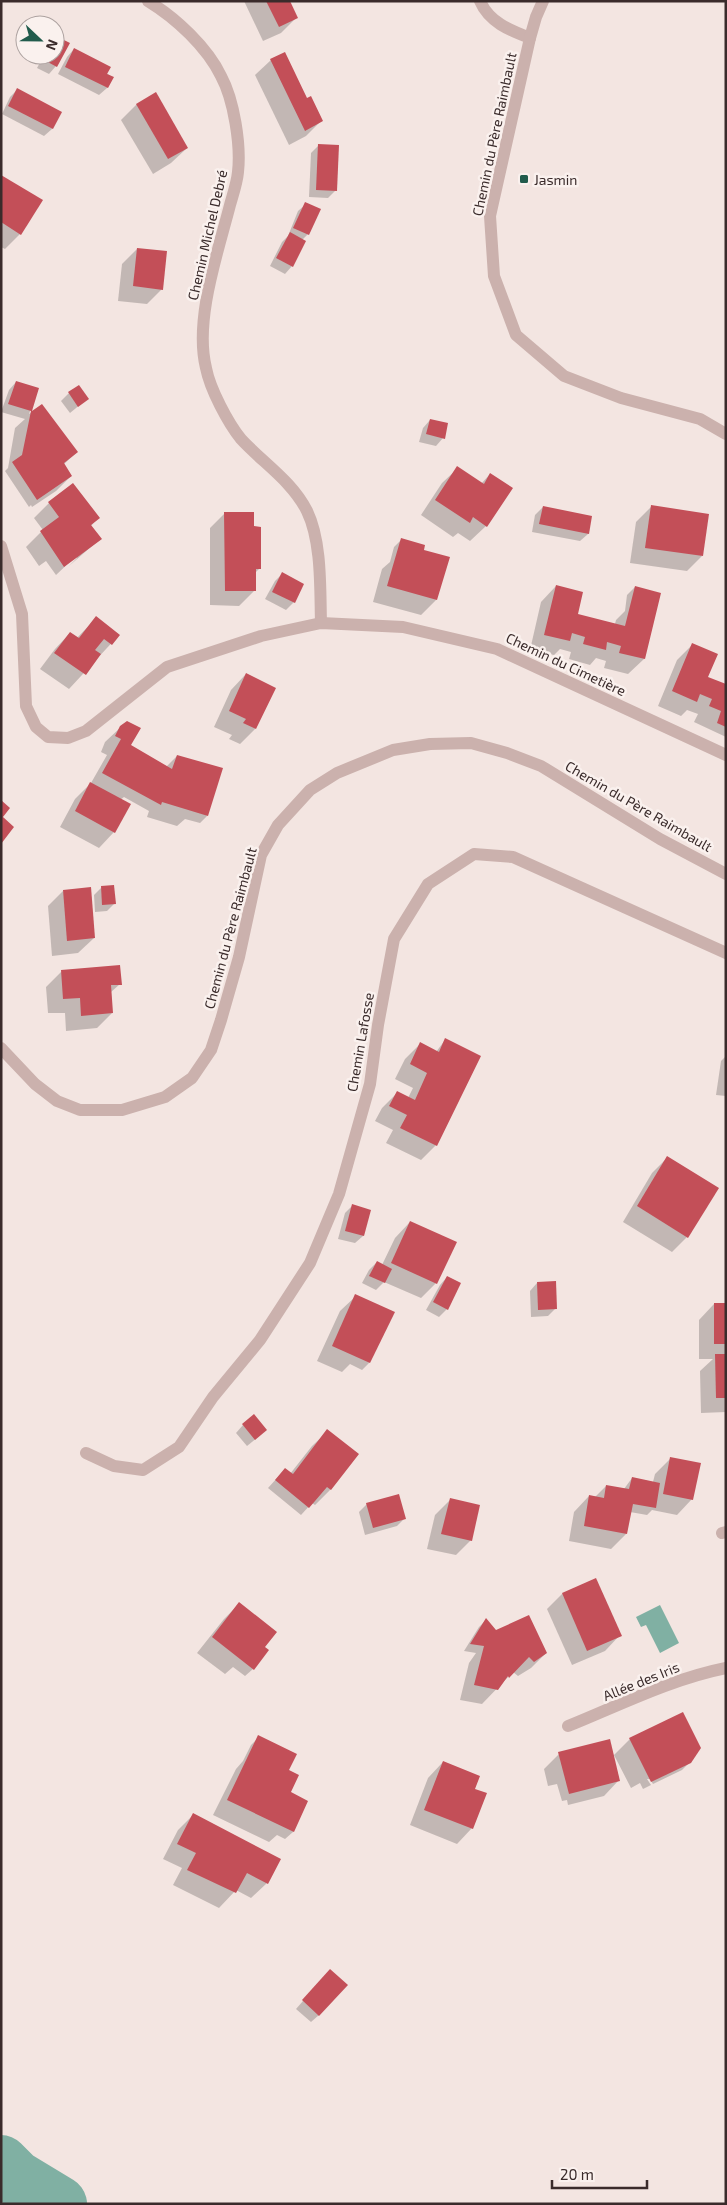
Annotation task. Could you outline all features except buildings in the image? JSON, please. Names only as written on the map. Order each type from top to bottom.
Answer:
[{"type":"street","name":"Chemin Michel Debré","points":[[148,1],[160,8],[193,37],[222,76],[237,125],[238,172],[209,286],[203,329],[206,368],[218,401],[241,438],[284,478],[307,512],[319,555],[321,623]]},
{"type":"street","points":[[480,1],[486,14],[513,32],[530,38]]},
{"type":"street","name":"Chemin du Père Raimbault","points":[[543,1],[530,38],[490,216],[494,276],[516,335],[564,376],[621,398],[700,419],[726,434]]},
{"type":"street","name":"Chemin du Cimetière","points":[[1,546],[22,614],[26,706],[36,727],[48,737],[68,738],[86,731],[167,667],[261,636],[321,623],[403,627],[497,648],[726,755]]},
{"type":"street","name":"Chemin du Père Raimbault","points":[[1,1048],[35,1084],[57,1101],[80,1110],[122,1110],[165,1096],[192,1078],[211,1050],[239,957],[261,855],[278,825],[310,790],[337,773],[392,750],[430,744],[472,743],[507,752],[541,766],[660,839],[726,874]]},
{"type":"street","name":"Chemin Lafosse","points":[[86,1454],[114,1466],[143,1470],[179,1447],[213,1397],[260,1340],[310,1262],[339,1194],[370,1084],[378,1025],[394,939],[428,884],[474,854],[513,857],[726,952]]},
{"type":"street","name":"Allée des Iris","points":[[568,1726],[664,1686],[704,1672],[726,1668]]},
{"type":"water","points":[[660,1605],[679,1643],[660,1653],[646,1625],[641,1627],[636,1617]]},
{"type":"waterway","points":[[1,2163],[16,2178],[59,2204]]},
{"type":"place","name":"Jasmin","points":[[524,179]]}]
